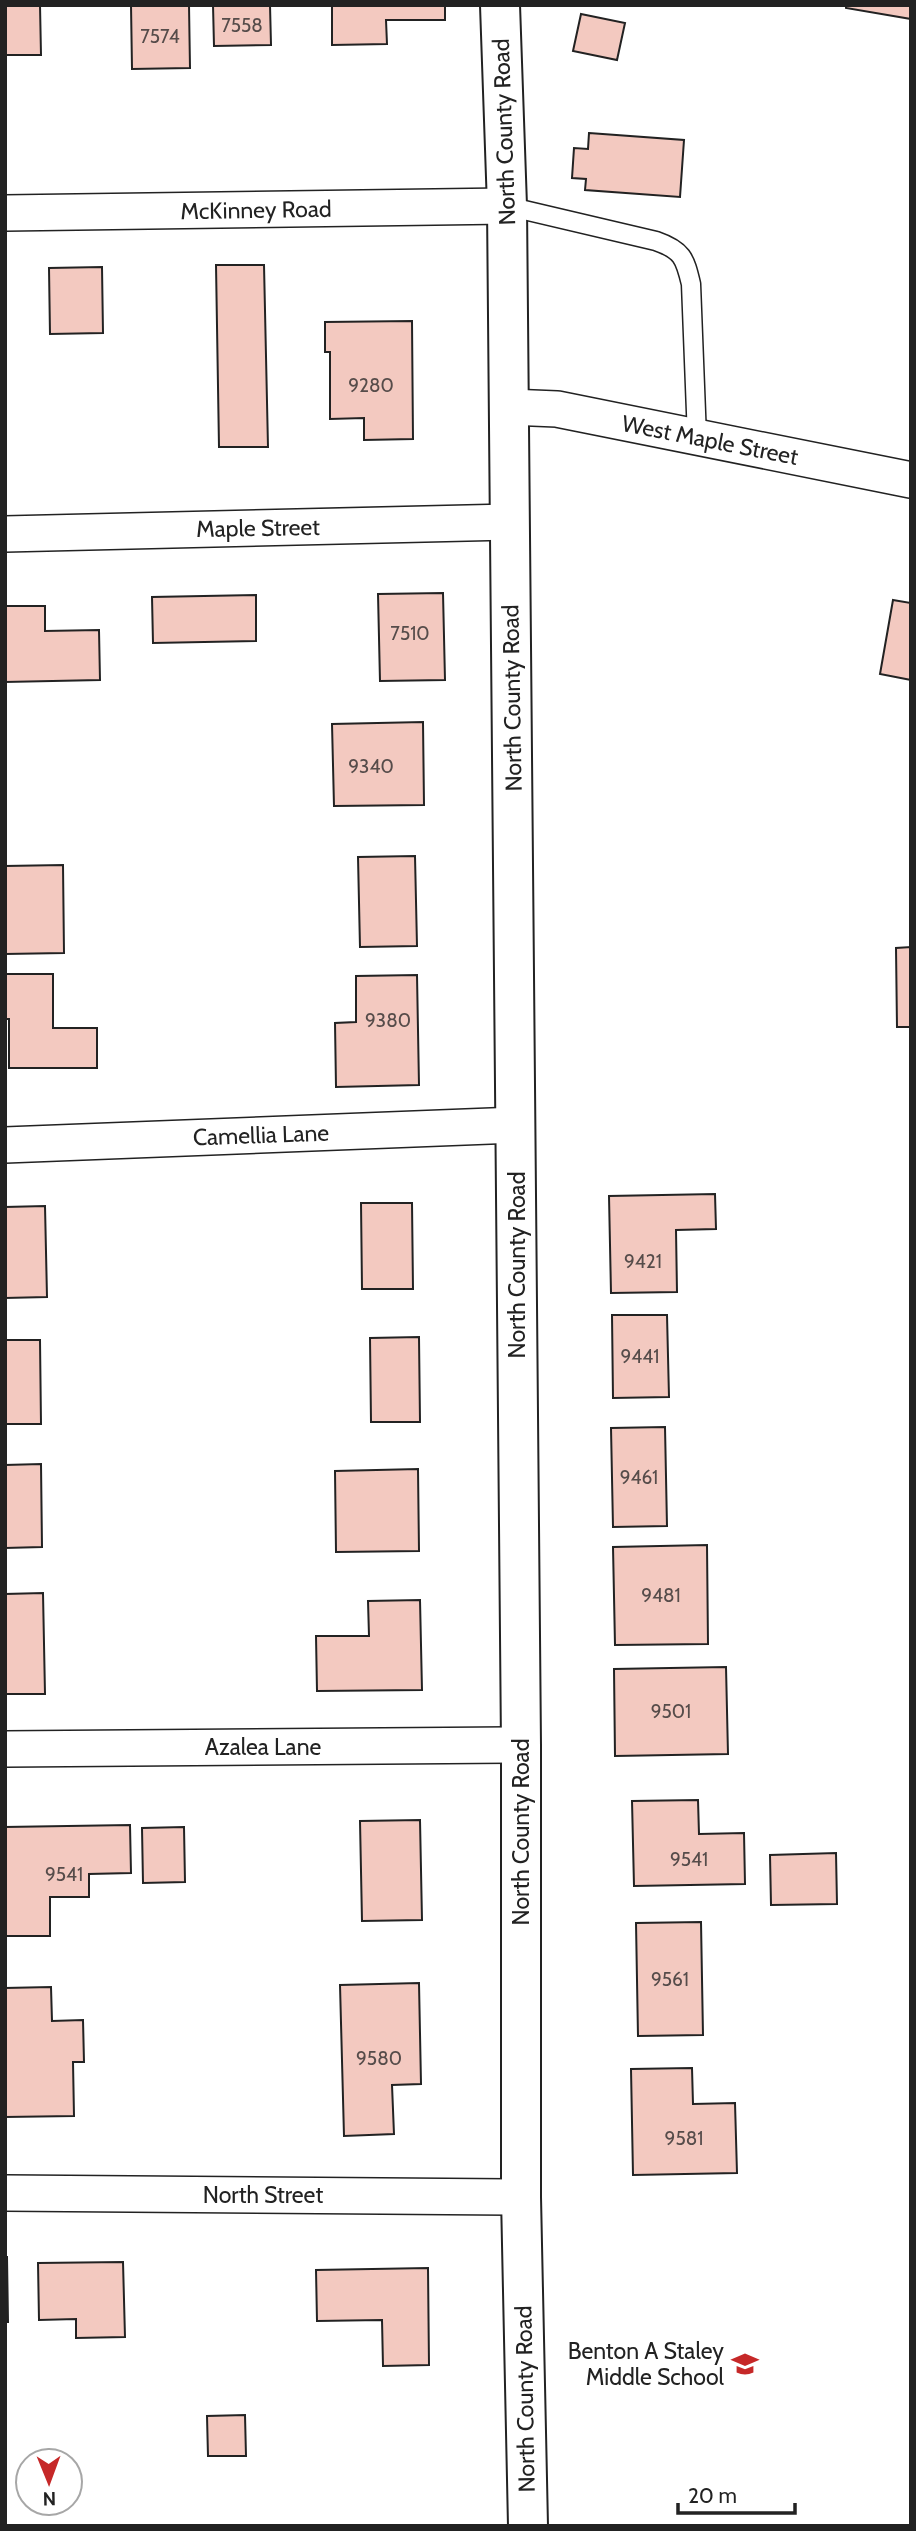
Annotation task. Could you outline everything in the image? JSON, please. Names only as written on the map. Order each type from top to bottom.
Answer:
[{"type":"street","name":"North County Road","points":[[500,5],[507,206],[521,1745],[522,2197],[527,2526]]},
{"type":"street","name":"McKinney Road","points":[[5,213],[507,206]]},
{"type":"street","name":"West Maple Street","points":[[509,407],[556,409],[911,480]]},
{"type":"street","name":"Maple Street","points":[[5,534],[510,523]]},
{"type":"street","name":"Camellia Lane","points":[[5,1145],[516,1125]]},
{"type":"street","name":"Azalea Lane","points":[[5,1749],[521,1745]]},
{"type":"street","name":"North Street","points":[[5,2193],[522,2197]]},
{"type":"lane","points":[[507,206],[676,248],[687,264],[691,284],[697,438]]},
{"type":"building","points":[[5,5],[40,5],[41,55],[5,55]]},
{"type":"building","points":[[131,5],[189,5],[190,68],[132,69]]},
{"type":"building","points":[[213,5],[270,5],[271,45],[214,46]]},
{"type":"building","points":[[332,5],[445,5],[445,20],[386,20],[387,44],[332,45]]},
{"type":"building","points":[[846,5],[911,5],[911,19],[846,8]]},
{"type":"building","points":[[581,14],[625,23],[617,60],[573,51]]},
{"type":"building","points":[[589,133],[684,140],[680,197],[585,190],[586,179],[572,178],[574,148],[588,149]]},
{"type":"building","points":[[216,265],[264,265],[268,447],[219,447]]},
{"type":"building","points":[[102,267],[103,333],[50,334],[49,268]]},
{"type":"building","points":[[412,321],[413,439],[364,440],[364,418],[330,419],[330,352],[325,352],[325,322]]},
{"type":"building","points":[[443,593],[445,680],[380,681],[378,594]]},
{"type":"building","points":[[256,595],[256,641],[153,643],[152,597]]},
{"type":"building","points":[[893,600],[911,603],[911,680],[880,674]]},
{"type":"building","points":[[5,606],[45,606],[45,631],[99,630],[100,680],[5,682]]},
{"type":"building","points":[[423,722],[424,805],[334,806],[332,724]]},
{"type":"building","points":[[415,856],[417,946],[360,947],[358,857]]},
{"type":"building","points":[[63,865],[64,953],[5,954],[5,866]]},
{"type":"building","points":[[911,947],[911,1027],[897,1027],[896,948]]},
{"type":"building","points":[[5,974],[53,974],[53,1028],[97,1028],[97,1068],[9,1068]]},
{"type":"building","points":[[417,975],[419,1085],[336,1087],[335,1023],[356,1022],[356,976]]},
{"type":"building","points":[[715,1194],[716,1229],[676,1230],[677,1292],[611,1293],[609,1196]]},
{"type":"building","points":[[361,1203],[412,1203],[413,1289],[362,1289]]},
{"type":"building","points":[[45,1206],[47,1297],[5,1298],[5,1207]]},
{"type":"building","points":[[612,1315],[667,1315],[669,1397],[613,1398]]},
{"type":"building","points":[[419,1337],[420,1422],[371,1422],[370,1338]]},
{"type":"building","points":[[5,1340],[40,1340],[41,1424],[5,1424]]},
{"type":"building","points":[[665,1427],[667,1526],[613,1527],[611,1428]]},
{"type":"building","points":[[41,1464],[42,1547],[5,1548],[5,1465]]},
{"type":"building","points":[[418,1469],[419,1551],[336,1552],[335,1471]]},
{"type":"building","points":[[707,1545],[708,1644],[615,1645],[613,1547]]},
{"type":"building","points":[[43,1593],[45,1694],[5,1694],[5,1594]]},
{"type":"building","points":[[420,1600],[422,1690],[317,1691],[316,1636],[369,1636],[368,1601]]},
{"type":"building","points":[[726,1667],[728,1754],[615,1756],[614,1669]]},
{"type":"building","points":[[698,1800],[699,1834],[744,1833],[745,1884],[634,1886],[632,1801]]},
{"type":"building","points":[[420,1820],[422,1920],[362,1921],[360,1821]]},
{"type":"building","points":[[130,1825],[131,1873],[89,1874],[89,1897],[50,1897],[50,1936],[5,1936],[5,1827]]},
{"type":"building","points":[[184,1827],[185,1882],[143,1883],[142,1828]]},
{"type":"building","points":[[836,1853],[837,1904],[771,1905],[770,1855]]},
{"type":"building","points":[[701,1922],[703,2035],[638,2036],[636,1923]]},
{"type":"building","points":[[419,1983],[421,2084],[392,2085],[394,2134],[344,2136],[340,1985]]},
{"type":"building","points":[[51,1987],[52,2021],[83,2020],[84,2062],[73,2062],[74,2116],[5,2117],[5,1988]]},
{"type":"building","points":[[692,2068],[693,2104],[735,2103],[737,2173],[633,2175],[631,2069]]},
{"type":"building","points":[[7,2257],[8,2322],[5,2322]]},
{"type":"building","points":[[123,2262],[125,2337],[76,2338],[76,2319],[39,2320],[38,2263]]},
{"type":"building","points":[[428,2268],[429,2365],[383,2366],[382,2320],[317,2321],[316,2270]]},
{"type":"building","points":[[245,2415],[246,2456],[208,2456],[207,2416]]},
{"type":"place","name":"Benton A Staley Middle School","points":[[745,2364]]}]
